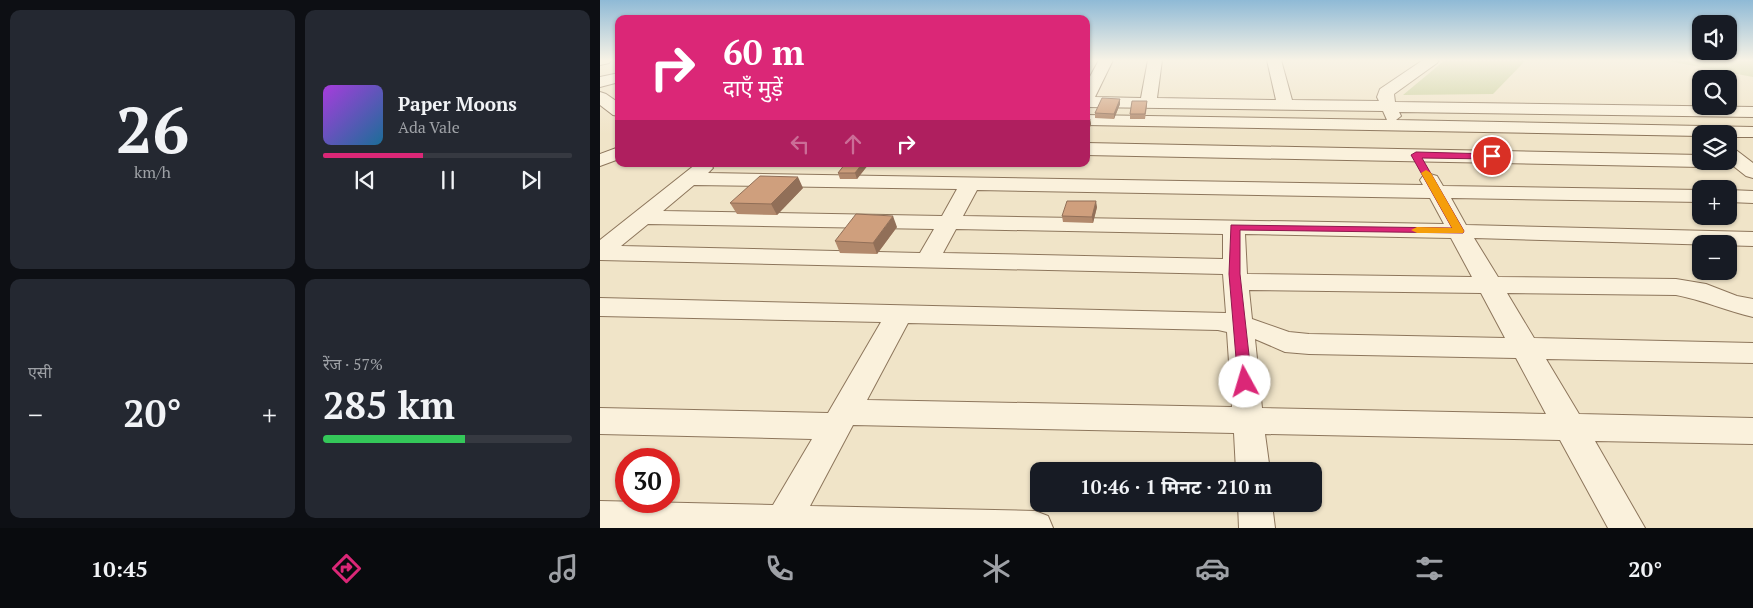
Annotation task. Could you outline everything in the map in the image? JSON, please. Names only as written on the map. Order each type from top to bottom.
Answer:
[{"type":"street","points":[[1148,102],[1151,85]]},
{"type":"street","points":[[1280,85],[1285,104]]},
{"type":"street","points":[[1397,85],[1386,92],[1385,97],[1393,115],[1628,528]]},
{"type":"street","points":[[600,97],[615,108]]},
{"type":"street","points":[[1090,101],[1285,104],[1393,115],[1692,133]]},
{"type":"street","points":[[1668,110],[1692,128]]},
{"type":"street","points":[[1090,120],[1668,110],[1753,112]]},
{"type":"street","points":[[600,114],[615,125]]},
{"type":"street","points":[[1737,132],[1753,132]]},
{"type":"street","points":[[600,147],[615,142]]},
{"type":"street","points":[[1090,149],[1692,161]]},
{"type":"street","points":[[600,160],[615,154]]},
{"type":"street","points":[[600,252],[704,167]]},
{"type":"street","points":[[691,179],[1692,196]]},
{"type":"street","points":[[928,260],[970,184]]},
{"type":"street","points":[[1737,196],[1753,197]]},
{"type":"street","points":[[644,217],[1459,231],[1753,239]]},
{"type":"street","points":[[1234,227],[1235,274],[1252,462]]},
{"type":"street","points":[[600,252],[928,260],[1490,284],[1676,287],[1706,292],[1731,303],[1753,308]]},
{"type":"street","points":[[600,307],[1218,321],[1256,329],[1284,342],[1309,344],[1753,353]]},
{"type":"street","points":[[781,525],[900,313]]},
{"type":"street","points":[[600,422],[839,419],[1249,421],[1753,431]]},
{"type":"street","points":[[1256,512],[1257,528]]},
{"type":"street","points":[[600,518],[781,525],[1035,528]]},
{"type":"green space","points":[[1415,85],[1502,85],[1493,94],[1403,95]]},
{"type":"building","points":[[1102,98],[1120,99],[1114,114],[1095,113]]},
{"type":"building","points":[[1132,101],[1147,101],[1145,114],[1130,114]]},
{"type":"building","points":[[843,167],[860,167],[855,173],[838,173]]},
{"type":"building","points":[[760,176],[798,177],[771,204],[730,203]]},
{"type":"building","points":[[1067,201],[1096,201],[1092,217],[1062,216]]},
{"type":"building","points":[[856,214],[893,216],[873,243],[835,241]]},
{"type":"slow traffic","points":[[1417,230],[1459,231],[1426,173]]},
{"type":"route","points":[[1245,382],[1235,274],[1234,227],[1459,231],[1416,155],[1492,156]]}]
